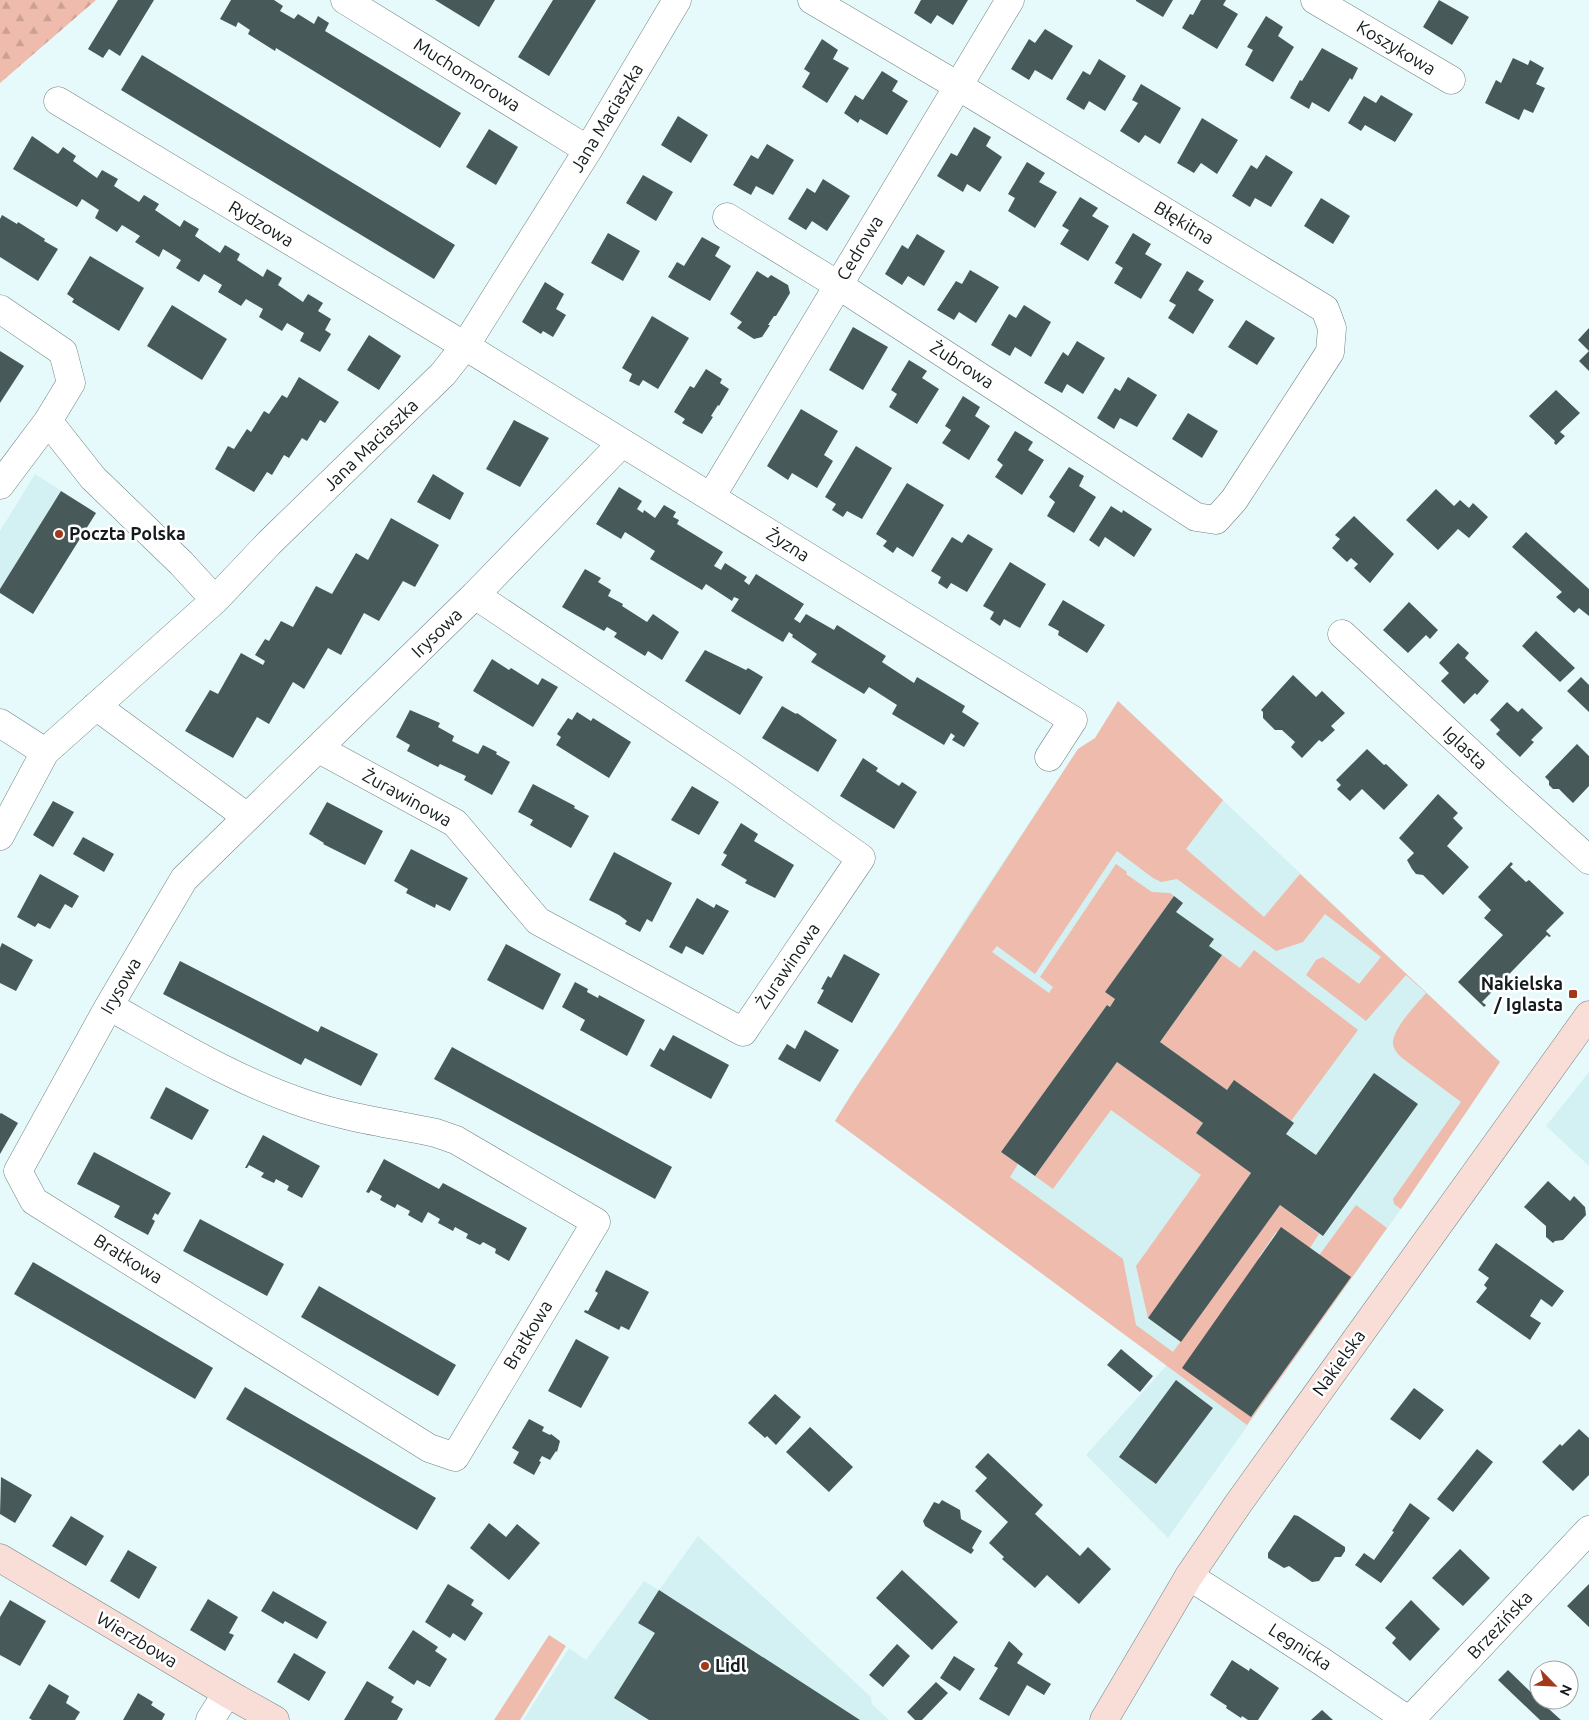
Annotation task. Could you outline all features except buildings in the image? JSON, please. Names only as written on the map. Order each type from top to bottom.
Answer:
[{"type":"main road","name":"Nakielska","points":[[1104,1720],[1189,1576],[1286,1436],[1589,1015]]},
{"type":"main road","name":"Wierzbowa","points":[[0,1558],[275,1720]]},
{"type":"street","name":"Muchomorowa","points":[[345,0],[588,150]]},
{"type":"street","name":"Jana Maciaszka","points":[[0,836],[45,752],[215,600],[270,543],[443,374],[465,346],[588,150],[677,0]]},
{"type":"street","name":"Błękitna","points":[[812,0],[958,86],[1325,309],[1332,328],[1330,352],[1234,500],[1216,520],[1196,517]]},
{"type":"street","name":"Cedrowa","points":[[711,497],[1010,0]]},
{"type":"street","name":"Koszykowa","points":[[1315,0],[1451,80]]},
{"type":"street","name":"Rydzowa","points":[[58,101],[465,346]]},
{"type":"street","name":"Żubrowa","points":[[727,216],[838,285],[1196,517]]},
{"type":"street","points":[[0,309],[63,352],[71,383],[48,421],[0,486]]},
{"type":"street","name":"Żyzna","points":[[465,346],[1073,720],[1049,757]]},
{"type":"street","points":[[48,421],[93,478],[181,563],[215,600]]},
{"type":"street","name":"Irysowa","points":[[18,1172],[109,1006],[184,879],[476,596],[622,443]]},
{"type":"street","name":"Żurawinowa","points":[[318,749],[455,823],[538,921],[743,1032],[861,858],[737,770],[476,596]]},
{"type":"street","name":"Iglasta","points":[[1342,634],[1502,783],[1589,860]]},
{"type":"street","points":[[96,706],[246,817]]},
{"type":"street","points":[[0,723],[45,752]]},
{"type":"street","name":"Bratkowa","points":[[18,1172],[34,1201],[429,1448],[455,1457],[596,1222],[456,1140],[429,1132],[327,1110],[273,1092],[200,1057],[109,1006]]},
{"type":"street","name":"Brzezińska","points":[[1409,1720],[1589,1530]]},
{"type":"street","name":"Legnicka","points":[[1189,1576],[1409,1720]]},
{"type":"street","points":[[210,1720],[227,1693]]},
{"type":"shaded area","name":"Poczta Polska","points":[[35,474],[96,513],[33,614],[0,593],[0,531]]},
{"type":"shaded area","points":[[1118,701],[1500,1062],[1401,1209],[1168,1538],[1086,1455],[1167,1365],[835,1121],[1078,749],[1095,738]]},
{"type":"shaded area","points":[[1589,1072],[1589,1166],[1546,1126]]},
{"type":"shaded area","points":[[698,1536],[871,1697],[872,1704],[889,1720],[523,1720],[569,1648],[586,1660],[644,1581],[659,1590]]},
{"type":"green space","points":[[0,0],[96,0],[0,83]]},
{"type":"green space","points":[[1118,701],[1223,800],[1186,849],[1264,917],[1300,874],[1500,1062],[1401,1209],[1394,1204],[1393,1199],[1461,1102],[1402,1058],[1394,1048],[1394,1038],[1400,1024],[1426,993],[1406,975],[1366,1021],[1306,975],[1316,960],[1323,957],[1359,984],[1381,957],[1325,914],[1303,942],[1276,951],[1177,879],[1161,882],[1117,851],[1035,974],[997,946],[992,952],[1049,993],[1053,987],[1040,977],[1116,864],[1127,872],[1126,874],[1152,892],[1170,893],[1174,896],[1105,992],[1115,999],[1110,1007],[1107,1005],[1001,1152],[1018,1164],[1010,1177],[1123,1259],[1136,1325],[1173,1352],[1280,1205],[1319,1234],[1306,1254],[1276,1232],[1259,1257],[1273,1267],[1301,1280],[1356,1205],[1387,1228],[1247,1425],[835,1121],[1078,749],[1095,738]]},
{"type":"green space","points":[[1254,950],[1358,1030],[1291,1121],[1234,1081],[1227,1090],[1160,1042],[1222,955],[1240,968]]},
{"type":"green space","points":[[1117,1062],[1203,1123],[1196,1133],[1251,1173],[1148,1318],[1136,1266],[1201,1175],[1111,1110],[1053,1189],[1035,1176]]},
{"type":"green space","points":[[549,1635],[566,1646],[520,1720],[494,1720]]},
{"type":"place","name":"Poczta Polska","points":[[59,534]]},
{"type":"place","name":"Nakielska / Iglasta","points":[[1573,994]]},
{"type":"place","name":"Lidl","points":[[705,1666]]}]
